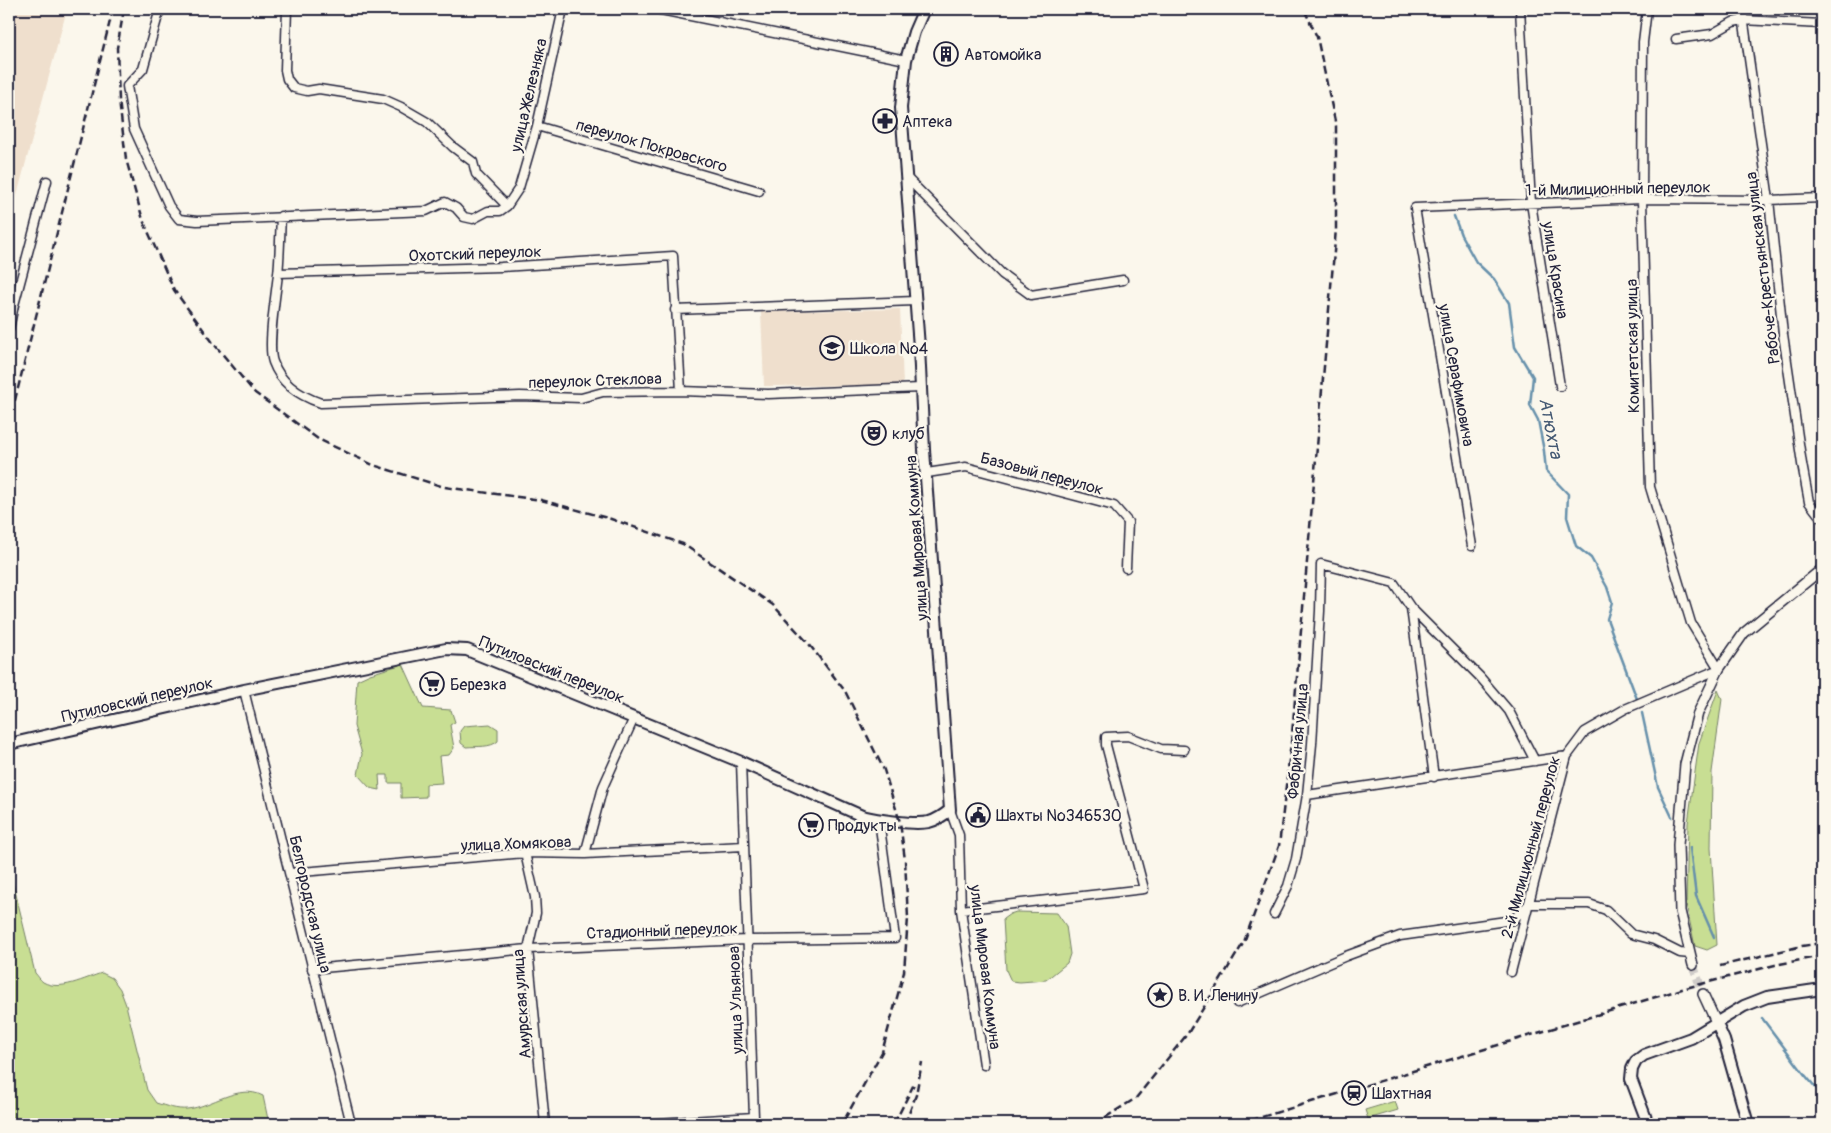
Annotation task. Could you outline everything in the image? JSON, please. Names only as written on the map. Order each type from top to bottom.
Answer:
[{"type":"main road","name":"улица Мировая Коммуна","points":[[924,9],[914,32],[906,60],[901,108],[950,810]]},
{"type":"main road","name":"Путиловский переулок","points":[[9,744],[244,690],[446,649],[467,650],[741,762],[862,816],[879,820],[929,822],[943,816],[950,810]]},
{"type":"main road","points":[[1648,1124],[1631,1079],[1632,1069],[1636,1061],[1644,1055],[1691,1038],[1744,1006],[1767,996],[1822,989]]},
{"type":"main road","points":[[1716,1022],[1724,1040],[1748,1124]]},
{"type":"street","points":[[160,9],[143,69],[127,86],[128,102],[134,129],[169,206],[179,219],[197,221],[426,211],[445,202],[456,208],[464,217],[473,219],[488,211],[500,211],[507,206],[476,174],[473,162],[453,147],[427,122],[401,107],[383,99],[318,89],[307,92],[294,88],[287,80],[286,70],[287,9]]},
{"type":"street","name":"улица Железняка","points":[[507,206],[520,188],[537,126],[563,9]]},
{"type":"street","points":[[656,9],[906,60]]},
{"type":"street","name":"улица Красина","points":[[1520,9],[1531,203],[1560,386]]},
{"type":"street","name":"Комитетская улица","points":[[1647,9],[1643,42],[1642,199],[1650,486],[1691,623],[1719,669]]},
{"type":"street","name":"Рабоче-Крестьянская улица","points":[[1742,9],[1769,200],[1782,334],[1802,464],[1809,502],[1822,519]]},
{"type":"street","points":[[1676,39],[1712,34],[1733,22],[1743,20],[1822,24]]},
{"type":"street","name":"переулок Покровского","points":[[537,126],[759,191]]},
{"type":"street","points":[[906,176],[1002,274],[1031,295],[1123,280]]},
{"type":"street","points":[[9,329],[47,181]]},
{"type":"street","name":"1-й Милиционный переулок","points":[[1415,208],[1642,199],[1769,200],[1822,198]]},
{"type":"street","name":"улица Серафимовича","points":[[1415,208],[1472,546]]},
{"type":"street","points":[[278,273],[281,216]]},
{"type":"street","name":"Охотский переулок","points":[[278,273],[501,267],[673,256],[675,310]]},
{"type":"street","name":"переулок Стеклова","points":[[278,273],[273,315],[272,360],[279,376],[289,386],[305,398],[321,403],[520,396],[582,398],[602,392],[681,391],[768,394],[921,388]]},
{"type":"street","points":[[681,391],[675,310],[915,301]]},
{"type":"street","name":"Базовый переулок","points":[[927,474],[966,467],[1114,506],[1128,522],[1126,568]]},
{"type":"street","name":"Фабричная улица","points":[[1274,914],[1288,886],[1296,859],[1308,795],[1313,735],[1321,564],[1394,583],[1411,608]]},
{"type":"street","points":[[1694,965],[1680,911],[1678,845],[1685,764],[1698,713],[1719,669],[1744,633],[1822,569]]},
{"type":"street","points":[[1411,608],[1480,676],[1509,711],[1535,761]]},
{"type":"street","points":[[1411,608],[1434,777]]},
{"type":"street","name":"2-й Милиционный переулок","points":[[1511,972],[1567,756],[1585,732],[1625,709],[1719,669]]},
{"type":"street","name":"Белгородская улица","points":[[244,690],[351,1124]]},
{"type":"street","points":[[585,854],[604,787],[634,718]]},
{"type":"street","points":[[961,910],[1144,889],[1106,745],[1106,737],[1128,736],[1161,749],[1184,750]]},
{"type":"street","points":[[1308,795],[1567,756]]},
{"type":"street","name":"улица Ульянова","points":[[641,1124],[754,1117],[746,940],[741,762]]},
{"type":"street","name":"улица Мировая Коммуна","points":[[950,810],[959,835],[961,910],[984,1065]]},
{"type":"street","name":"Стадионный переулок","points":[[312,969],[528,949],[746,940],[895,938],[879,820]]},
{"type":"street","name":"улица Хомякова","points":[[290,873],[525,853],[585,854],[744,846]]},
{"type":"street","name":"Амурская улица","points":[[525,853],[531,876],[536,914],[528,949],[545,1124]]},
{"type":"street","points":[[1237,1003],[1346,956],[1400,936],[1513,920],[1529,904],[1589,904],[1606,910],[1631,934],[1654,940],[1680,953],[1690,954]]},
{"type":"street","points":[[1703,994],[1716,1022]]},
{"type":"shaded area","points":[[9,9],[67,9],[9,225]]},
{"type":"shaded area","name":"Школа №4","points":[[900,309],[903,385],[764,386],[761,312]]},
{"type":"green space","points":[[403,664],[423,708],[451,710],[455,722],[450,725],[454,748],[449,755],[439,756],[442,783],[426,784],[426,797],[401,798],[401,783],[388,783],[388,775],[379,775],[380,790],[370,788],[358,775],[362,754],[354,726],[357,680]]},
{"type":"green space","points":[[1718,690],[1722,699],[1712,772],[1711,848],[1717,945],[1707,950],[1695,946],[1686,904],[1688,823],[1699,743]]},
{"type":"green space","points":[[490,724],[498,729],[498,741],[495,743],[488,746],[466,747],[461,743],[460,731],[464,726]]},
{"type":"green space","points":[[9,866],[35,973],[43,982],[57,986],[102,973],[112,978],[120,989],[126,1005],[147,1090],[156,1103],[187,1109],[235,1094],[244,1092],[254,1093],[263,1096],[269,1124],[9,1124]]},
{"type":"green space","points":[[1016,912],[1057,913],[1066,926],[1070,954],[1067,963],[1046,980],[1011,981],[1006,970],[1003,919]]},
{"type":"green space","points":[[1395,1101],[1398,1110],[1368,1119],[1365,1110]]},
{"type":"waterway","name":"Атюхта","points":[[1454,216],[1461,235],[1476,262],[1494,279],[1509,303],[1515,347],[1533,377],[1530,405],[1538,420],[1546,471],[1568,494],[1567,517],[1576,546],[1591,558],[1607,587],[1612,602],[1607,619],[1637,699]]},
{"type":"waterway","name":"Атюхта","points":[[1642,713],[1658,787],[1672,817]]},
{"type":"waterway","name":"Атюхта","points":[[1690,848],[1696,896],[1714,937]]},
{"type":"waterway","name":"Атюхта","points":[[1762,1018],[1822,1095]]},
{"type":"tunnel","points":[[1693,965],[1703,994]]},
{"type":"railway","points":[[9,424],[113,9]]},
{"type":"railway","points":[[124,9],[117,48],[119,100],[126,159],[143,220],[174,290],[214,344],[255,393],[318,439],[373,465],[444,487],[541,500],[611,519],[683,544],[773,605],[809,644],[845,691],[884,770],[900,822],[905,860],[908,918],[904,972],[882,1052],[842,1124]]},
{"type":"railway","points":[[1095,1124],[1136,1098],[1188,1033],[1244,942],[1279,846],[1292,734],[1336,229],[1336,126],[1317,37],[1304,9]]},
{"type":"railway","points":[[1720,966],[1822,943]]},
{"type":"railway","points":[[1239,1124],[1682,989],[1775,965],[1822,956]]},
{"type":"railway","points":[[905,1124],[916,1095],[922,1062]]},
{"type":"railway","points":[[894,1124],[915,1082]]},
{"type":"place","name":"Автомойка","points":[[946,54]]},
{"type":"place","name":"Аптека","points":[[885,121]]},
{"type":"place","name":"Школа №4","points":[[832,348]]},
{"type":"place","name":"клуб","points":[[874,433]]},
{"type":"place","name":"Березка","points":[[432,684]]},
{"type":"place","name":"Шахты №346530","points":[[978,815]]},
{"type":"place","name":"Продукты","points":[[811,825]]},
{"type":"place","name":"В. И. Ленину","points":[[1160,995]]},
{"type":"place","name":"Шахтная","points":[[1354,1093]]}]
